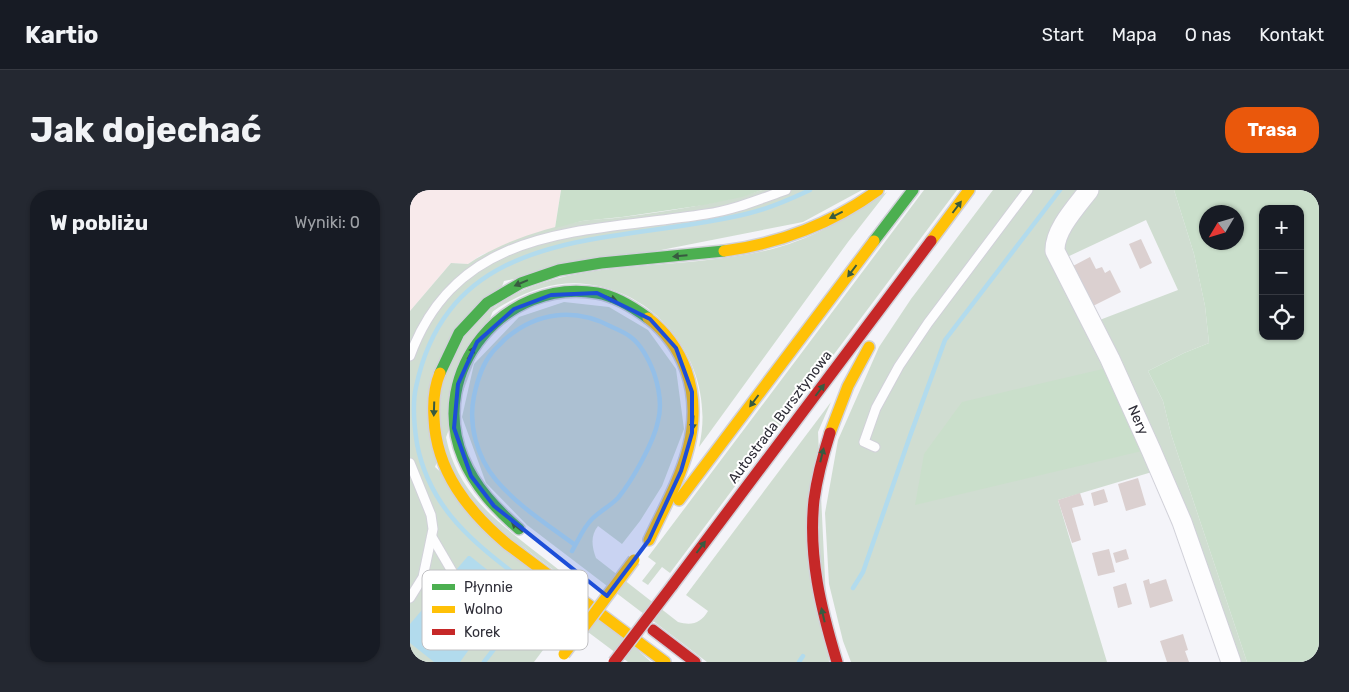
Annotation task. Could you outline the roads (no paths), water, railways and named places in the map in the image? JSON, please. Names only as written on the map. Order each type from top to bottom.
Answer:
[{"type":"highway","points":[[543,570],[499,536],[466,504],[445,468],[434,423],[434,402],[437,382],[449,349],[464,325],[487,302],[505,290],[540,276],[570,268],[691,255],[758,245],[820,224],[860,203],[878,190]]},
{"type":"highway","points":[[588,622],[913,190]]},
{"type":"highway","name":"Autostrada Bursztynowa","points":[[614,662],[970,190]]},
{"type":"highway","points":[[883,324],[944,224]]},
{"type":"highway","points":[[528,536],[494,506],[471,476],[463,459],[454,428],[455,398],[458,384],[468,356],[477,342],[502,316],[523,304],[551,294],[569,292],[597,293],[634,309],[650,319],[664,332],[676,348],[689,380],[693,417],[689,447],[681,471],[642,550]]},
{"type":"highway","points":[[837,662],[824,622],[813,560],[813,504],[821,456],[831,424],[843,395],[874,340]]},
{"type":"highway","points":[[602,592],[618,604]]},
{"type":"highway","points":[[588,604],[665,662]]},
{"type":"highway","points":[[634,616],[695,662]]},
{"type":"street","name":"Nery","points":[[1089,190],[1059,232],[1055,251],[1110,359],[1182,522],[1231,662]]},
{"type":"lane","points":[[410,356],[426,319],[444,295],[472,271],[504,251],[543,239],[589,229],[707,214],[739,206],[786,190]]},
{"type":"lane","points":[[875,447],[864,442],[876,408],[899,366],[928,323],[1028,190]]},
{"type":"lane","points":[[410,463],[431,515],[433,529],[425,570]]},
{"type":"lane","points":[[432,537],[451,570]]},
{"type":"lane","points":[[410,598],[422,579]]},
{"type":"water","points":[[470,556],[488,570],[456,570]]},
{"type":"water","points":[[422,610],[422,650],[469,650],[460,662],[434,662],[410,643],[410,624]]},
{"type":"waterway","points":[[510,570],[480,546],[447,511],[434,492],[424,469],[417,444],[414,415],[416,387],[435,333],[465,294],[503,267],[548,249],[597,238],[700,223],[750,213],[773,206],[810,190]]},
{"type":"waterway","points":[[853,588],[863,572],[945,340],[1060,190]]},
{"type":"waterway","points":[[572,551],[583,530],[595,516],[618,498],[636,472],[656,430],[660,403],[652,368],[648,359],[632,338],[598,321],[584,317],[556,315],[529,323],[504,340],[492,352],[478,379],[472,407],[472,418],[479,451],[496,480],[524,507],[575,545]]},
{"type":"waterway","points":[[484,662],[493,650]]},
{"type":"waterway","points":[[799,662],[803,656]]}]
